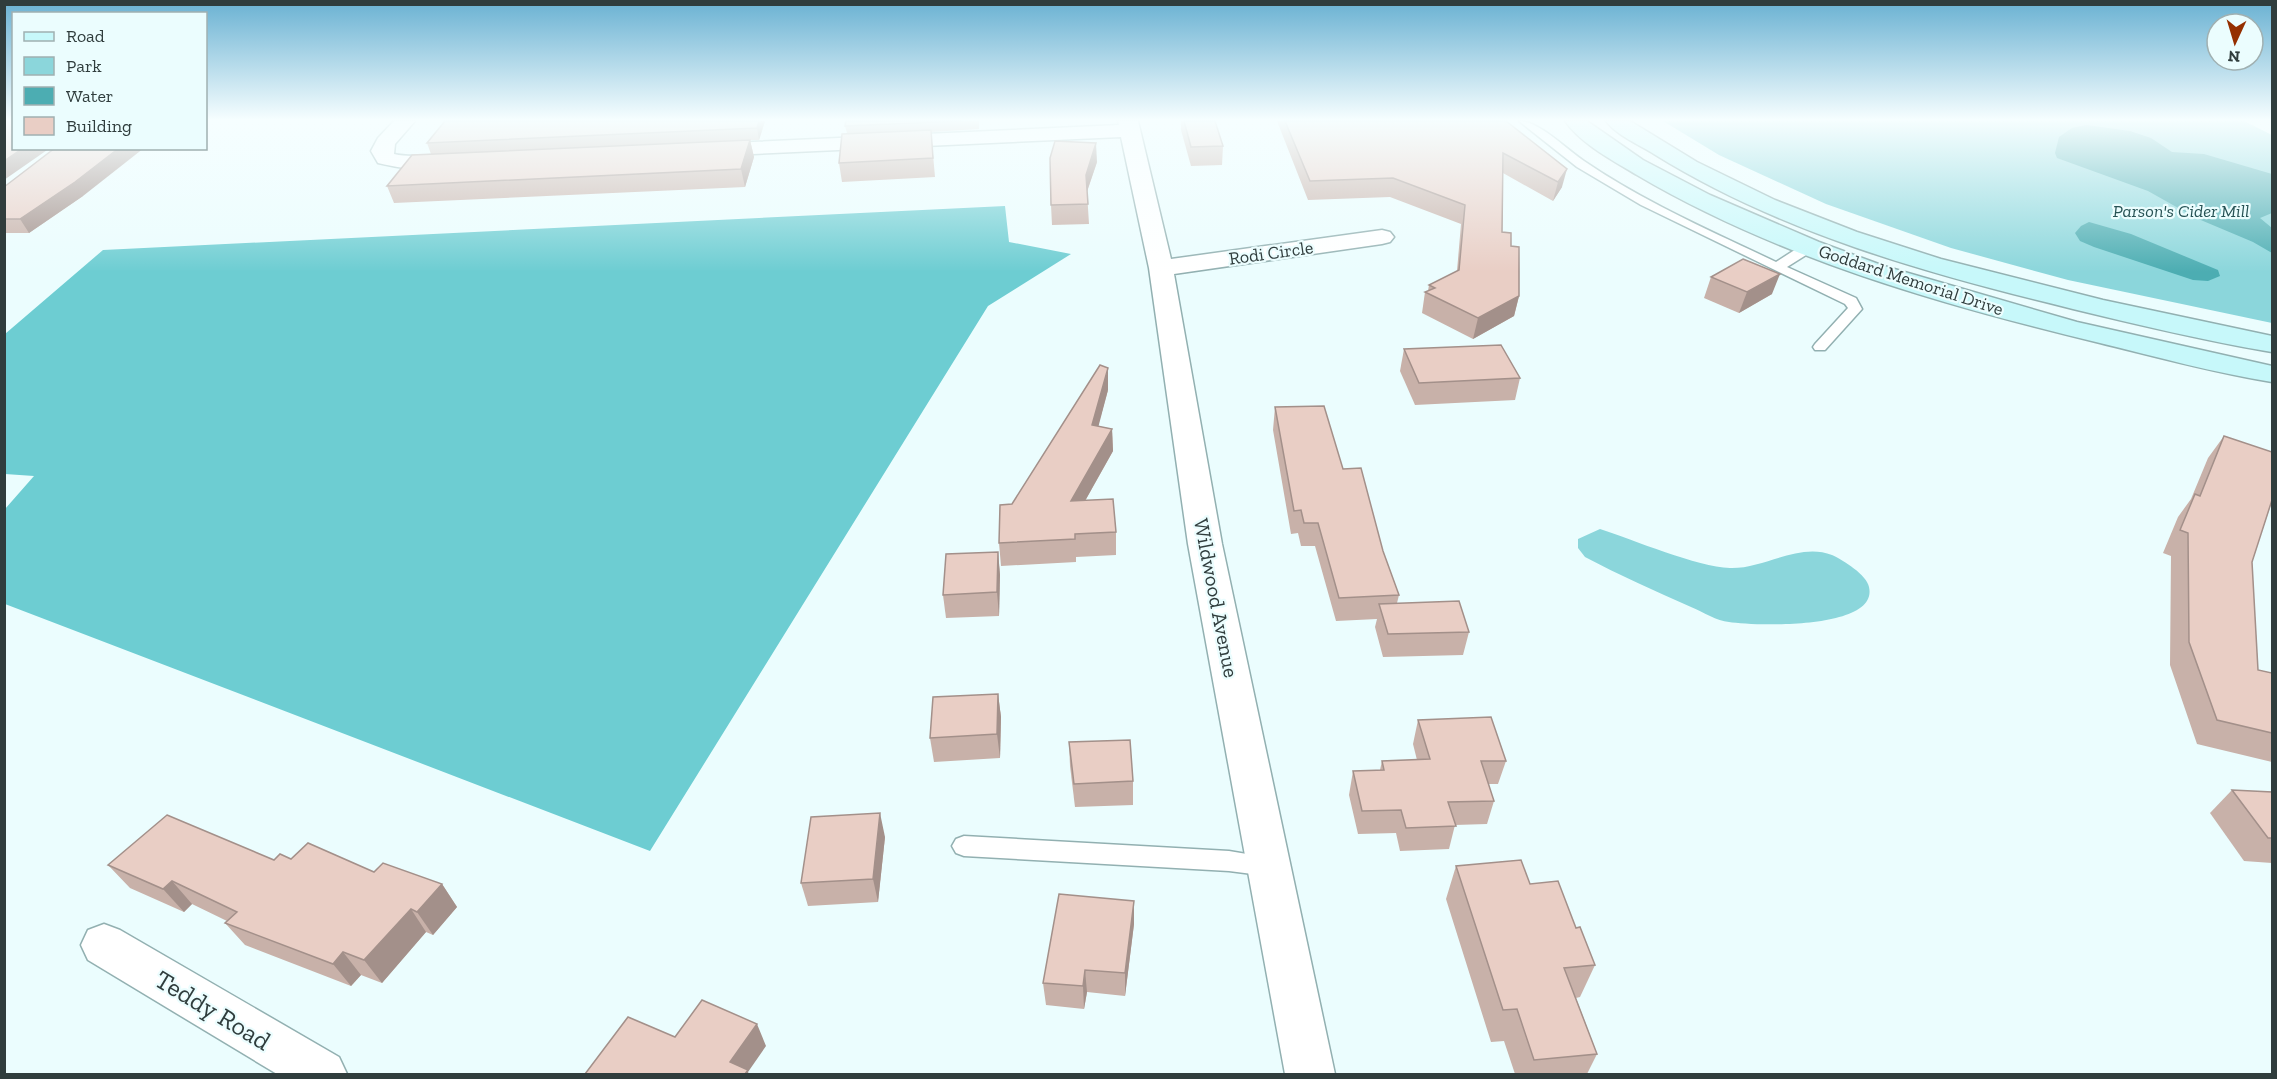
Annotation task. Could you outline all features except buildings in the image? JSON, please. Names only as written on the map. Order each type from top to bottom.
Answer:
[{"type":"main road","name":"Goddard Memorial Drive","points":[[1649,171],[1679,189],[1809,247],[1960,298],[2113,340],[2272,374]]},
{"type":"main road","name":"Goddard Memorial Drive","points":[[1703,171],[1792,214],[1863,241],[1935,264],[2100,308],[2272,344]]},
{"type":"street","name":"Wildwood Avenue","points":[[1139,171],[1161,268],[1205,544],[1310,1074]]},
{"type":"street","name":"Rodi Circle","points":[[1161,268],[1382,237]]},
{"type":"street","name":"Teddy Road","points":[[104,945],[322,1074]]},
{"type":"lane","points":[[1596,171],[1624,189],[1777,267],[1851,301],[1855,309],[1820,347]]},
{"type":"lane","points":[[1777,267],[1809,247]]},
{"type":"lane","points":[[964,846],[1229,861],[1268,866]]},
{"type":"green space","name":"Parson's Cider Mill","points":[[1755,171],[2272,171],[2272,323],[2068,280],[1951,248],[1826,204]]},
{"type":"green space","points":[[1600,529],[1683,558],[1730,568],[1756,565],[1807,552],[1832,555],[1848,564],[1864,578],[1869,587],[1867,601],[1855,611],[1836,618],[1812,622],[1763,624],[1724,621],[1637,583],[1585,557],[1578,548],[1578,539]]},
{"type":"shaded area","points":[[1005,206],[1009,242],[1071,254],[988,306],[650,851],[5,604],[5,509],[34,476],[5,474],[5,334],[103,250]]},
{"type":"water","points":[[2094,171],[2263,171],[2272,174],[2272,213],[2260,218],[2272,228],[2272,253],[2253,242],[2196,218],[2148,191]]},
{"type":"water","points":[[2089,222],[2131,234],[2218,270],[2220,276],[2208,281],[2193,280],[2094,247],[2080,241],[2075,233]]}]
